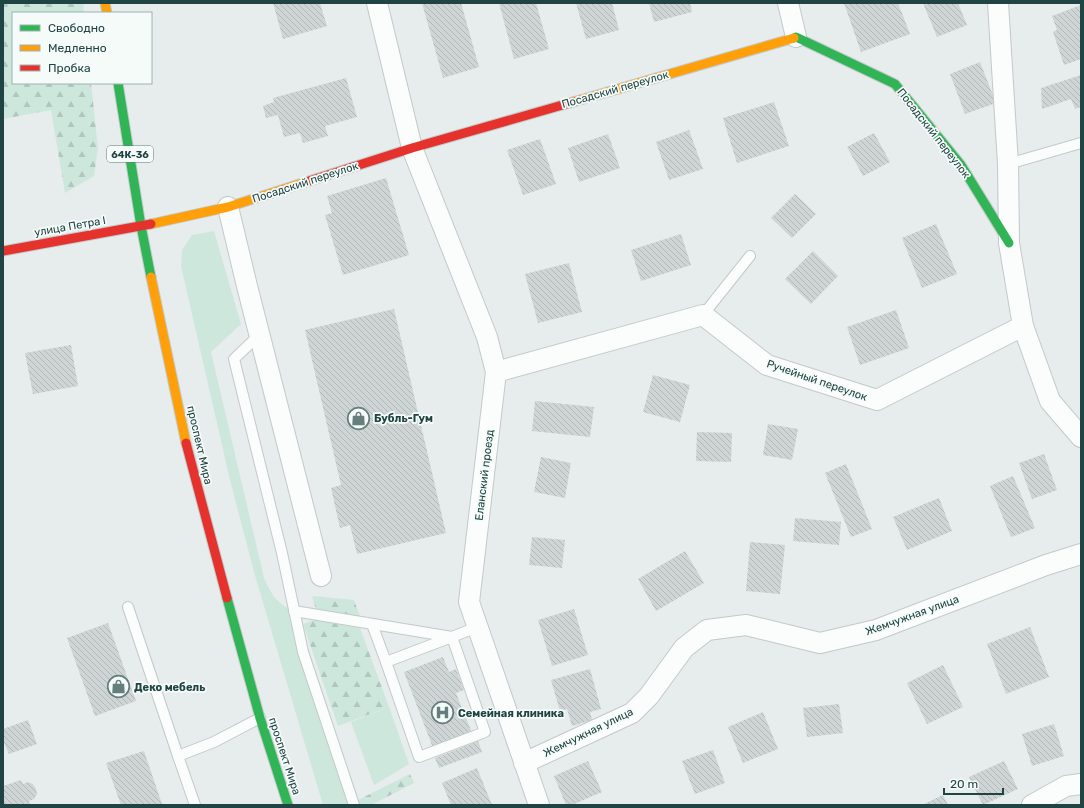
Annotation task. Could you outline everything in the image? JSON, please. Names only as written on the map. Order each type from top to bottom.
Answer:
[{"type":"street","name":"Еланский проезд","points":[[377,3],[412,148],[487,337],[496,372],[469,602],[539,805]]},
{"type":"street","points":[[788,3],[796,37]]},
{"type":"street","name":"Посадский переулок","points":[[998,3],[1008,164],[1009,243],[1022,326],[1050,401],[1081,437]]},
{"type":"street","name":"Посадский переулок","points":[[141,226],[228,207],[412,148],[796,37],[895,84],[961,165],[1009,243]]},
{"type":"street","name":"проспект Мира","points":[[118,84],[141,226],[188,454],[260,718],[288,805]]},
{"type":"street","points":[[228,207],[259,335],[321,576]]},
{"type":"street","name":"улица Петра I","points":[[3,251],[141,226]]},
{"type":"street","points":[[496,372],[703,315]]},
{"type":"street","name":"Ручейный переулок","points":[[703,315],[767,365],[877,400],[1022,326]]},
{"type":"street","name":"Жемчужная улица","points":[[524,763],[632,713],[649,696],[684,648],[707,630],[746,625],[820,643],[876,630],[1046,565],[1081,554]]},
{"type":"street","points":[[1032,805],[1066,786],[1081,784]]},
{"type":"lane","points":[[1008,164],[1081,143]]},
{"type":"lane","points":[[703,315],[750,256]]},
{"type":"lane","points":[[259,335],[234,358],[282,553],[303,652],[354,805]]},
{"type":"lane","points":[[128,607],[195,805]]},
{"type":"lane","points":[[294,611],[452,637]]},
{"type":"lane","points":[[372,624],[419,758],[485,732],[452,637]]},
{"type":"lane","points":[[386,662],[477,627]]},
{"type":"lane","points":[[178,756],[214,742],[260,718]]},
{"type":"green space","points":[[3,3],[83,3],[84,12],[12,12],[12,84],[91,84],[98,148],[94,176],[65,193],[51,110],[3,119]]},
{"type":"green space","points":[[214,231],[241,324],[211,352],[264,578],[274,596],[289,609],[302,662],[352,805],[323,805],[254,572],[230,480],[181,266],[182,250],[192,235]]},
{"type":"green space","points":[[312,596],[354,600],[361,619],[317,613]]},
{"type":"green space","points":[[314,620],[360,628],[389,707],[338,726],[303,624]]},
{"type":"green space","points":[[389,707],[409,764],[374,785],[351,722]]},
{"type":"green space","points":[[410,774],[414,783],[371,805],[357,805],[356,801]]},
{"type":"building","points":[[273,3],[320,3],[327,26],[283,39]]},
{"type":"building","points":[[422,3],[461,3],[479,67],[443,78]]},
{"type":"building","points":[[499,3],[536,3],[549,49],[514,59]]},
{"type":"building","points":[[576,3],[612,3],[619,30],[586,39]]},
{"type":"building","points":[[649,3],[690,3],[692,12],[654,22]]},
{"type":"building","points":[[844,3],[898,3],[910,34],[861,52]]},
{"type":"building","points":[[923,3],[958,3],[967,25],[937,37]]},
{"type":"building","points":[[1081,5],[1081,59],[1064,65],[1053,32],[1057,30],[1052,16]]},
{"type":"building","points":[[980,62],[996,103],[965,114],[950,74]]},
{"type":"building","points":[[1081,75],[1081,107],[1075,109],[1071,99],[1042,109],[1041,88]]},
{"type":"building","points":[[346,78],[357,117],[325,126],[328,136],[303,143],[300,133],[284,137],[278,115],[266,118],[263,106],[274,102],[273,98]]},
{"type":"building","points":[[774,102],[789,146],[737,163],[723,118]]},
{"type":"building","points":[[689,130],[703,169],[669,180],[656,142]]},
{"type":"building","points":[[874,133],[890,162],[863,176],[847,147]]},
{"type":"building","points":[[608,134],[620,168],[579,182],[568,148]]},
{"type":"building","points":[[540,139],[556,184],[523,195],[507,150]]},
{"type":"building","points":[[386,178],[409,255],[343,275],[325,215],[332,213],[327,196]]},
{"type":"building","points":[[795,194],[816,214],[792,238],[771,218]]},
{"type":"building","points":[[936,224],[957,274],[922,288],[902,238]]},
{"type":"building","points":[[681,234],[691,265],[641,281],[631,250]]},
{"type":"building","points":[[813,251],[838,276],[811,304],[785,279]]},
{"type":"building","points":[[569,263],[582,312],[538,323],[525,274]]},
{"type":"building","points":[[394,309],[446,533],[357,554],[350,525],[340,528],[331,488],[341,485],[305,330]]},
{"type":"building","points":[[896,310],[909,348],[860,365],[847,327]]},
{"type":"building","points":[[71,345],[78,386],[33,394],[25,353]]},
{"type":"building","points":[[653,375],[690,385],[680,422],[643,412]]},
{"type":"building","points":[[535,401],[594,407],[590,437],[532,431]]},
{"type":"building","points":[[768,424],[798,429],[792,460],[763,455]]},
{"type":"building","points":[[697,432],[732,433],[731,462],[696,461]]},
{"type":"building","points":[[1044,454],[1057,490],[1032,499],[1019,463]]},
{"type":"building","points":[[541,457],[571,463],[565,498],[534,492]]},
{"type":"building","points":[[846,464],[872,529],[851,537],[825,473]]},
{"type":"building","points":[[1013,476],[1035,528],[1011,537],[990,486]]},
{"type":"building","points":[[939,498],[952,531],[907,550],[893,517]]},
{"type":"building","points":[[795,518],[841,522],[839,545],[793,541]]},
{"type":"building","points":[[532,537],[565,540],[562,568],[529,565]]},
{"type":"building","points":[[750,542],[785,545],[780,594],[746,591]]},
{"type":"building","points":[[685,551],[704,583],[656,611],[638,579]]},
{"type":"building","points":[[574,609],[588,655],[552,666],[538,620]]},
{"type":"building","points":[[108,623],[136,701],[95,716],[67,638]]},
{"type":"building","points":[[1030,627],[1049,677],[1006,694],[987,644]]},
{"type":"building","name":"Семейная клиника","points":[[443,657],[449,672],[456,669],[464,690],[456,693],[472,733],[433,748],[404,672]]},
{"type":"building","points":[[943,665],[963,707],[927,724],[907,683]]},
{"type":"building","points":[[590,669],[601,709],[590,712],[592,720],[572,726],[567,709],[560,711],[551,680]]},
{"type":"building","points":[[839,704],[843,733],[807,737],[803,708]]},
{"type":"building","points":[[763,712],[778,749],[743,763],[728,727]]},
{"type":"building","points":[[28,720],[37,744],[9,754],[3,740],[3,729]]},
{"type":"building","points":[[1054,724],[1064,756],[1032,766],[1022,734]]},
{"type":"building","points":[[478,741],[482,752],[439,768],[435,758]]},
{"type":"building","points":[[713,750],[725,783],[695,794],[682,761]]},
{"type":"building","points":[[144,751],[162,804],[121,805],[106,763]]},
{"type":"building","points":[[588,761],[602,792],[572,805],[566,805],[554,776]]},
{"type":"building","points":[[1004,761],[1018,789],[983,805],[969,777]]},
{"type":"building","points":[[477,768],[492,805],[451,805],[442,783]]},
{"type":"building","points":[[21,780],[23,784],[28,782],[33,784],[36,789],[37,794],[34,799],[29,801],[30,805],[3,805],[3,786]]},
{"type":"building","points":[[943,795],[948,805],[922,805]]},
{"type":"traffic: fast","points":[[794,38],[796,37],[895,84],[961,165],[1009,243]]},
{"type":"traffic: fast","points":[[118,84],[141,226],[151,277]]},
{"type":"traffic: fast","points":[[227,598],[260,718],[288,805]]},
{"type":"traffic: slow","points":[[105,3],[107,12]]},
{"type":"traffic: slow","points":[[573,102],[794,38]]},
{"type":"traffic: slow","points":[[151,224],[228,207],[306,182]]},
{"type":"traffic: slow","points":[[151,277],[186,443]]},
{"type":"traffic: jam","points":[[306,182],[412,148],[573,102]]},
{"type":"traffic: jam","points":[[3,251],[151,224]]},
{"type":"traffic: jam","points":[[186,443],[227,598]]},
{"type":"place","name":"Бубль-Гум","points":[[359,418]]},
{"type":"place","name":"Деко мебель","points":[[118,687]]},
{"type":"place","name":"Семейная клиника","points":[[442,713]]}]
